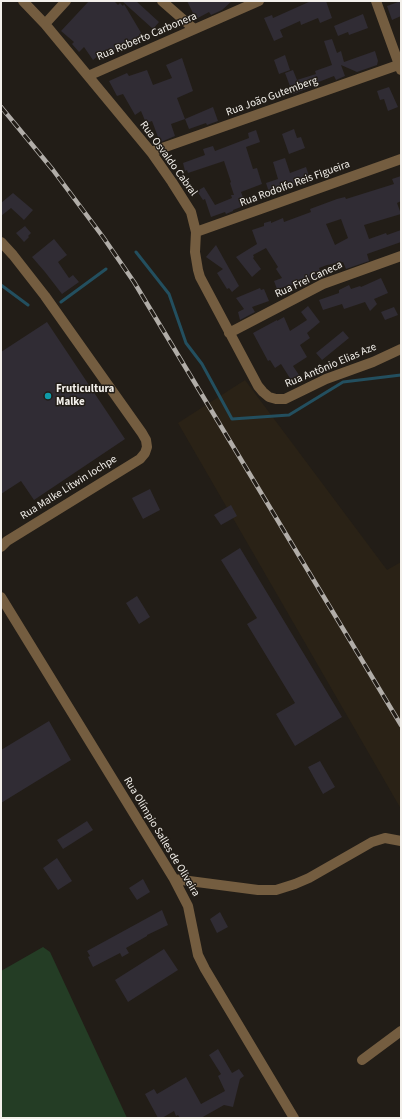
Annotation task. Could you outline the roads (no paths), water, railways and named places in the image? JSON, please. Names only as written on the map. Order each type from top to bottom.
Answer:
[{"type":"street","name":"Rua Osvaldo Cabral","points":[[23,1],[45,24],[151,152],[191,212],[196,232],[195,252],[200,277],[258,386],[269,397]]},
{"type":"street","points":[[45,24],[66,1]]},
{"type":"street","points":[[162,1],[194,30]]},
{"type":"street","name":"Rua Roberto Carbonera","points":[[88,76],[259,1]]},
{"type":"street","points":[[376,1],[400,66]]},
{"type":"street","name":"Rua João Gutemberg","points":[[151,152],[400,66]]},
{"type":"street","name":"Rua Rodolfo Reis Figueira","points":[[196,232],[401,159]]},
{"type":"street","name":"Rua Malke Litwin Iochpe","points":[[1,242],[45,296],[138,426],[146,440],[145,453],[140,458],[7,541],[1,547]]},
{"type":"street","name":"Rua Frei Caneca","points":[[229,333],[323,284],[401,256]]},
{"type":"street","name":"Rua Antônio Elias Aze","points":[[269,397],[285,399],[326,379],[373,362],[401,349]]},
{"type":"street","name":"Rua Olímpio Salles de Oliveira","points":[[1,597],[174,879],[188,906],[192,918],[194,940],[198,956],[204,969],[294,1118]]},
{"type":"street","points":[[174,879],[258,890],[276,890],[309,878],[372,842],[385,838],[401,841]]},
{"type":"street","points":[[362,1060],[401,1031]]},
{"type":"waterway","points":[[136,252],[169,294],[186,343],[202,364],[232,419],[289,415],[343,382],[401,375]]},
{"type":"waterway","points":[[61,302],[106,269]]},
{"type":"waterway","points":[[1,285],[28,305]]},
{"type":"railway","points":[[1,107],[53,170],[103,237],[134,282],[401,725]]},
{"type":"place","name":"Fruticultura Malke","points":[[48,396]]}]
